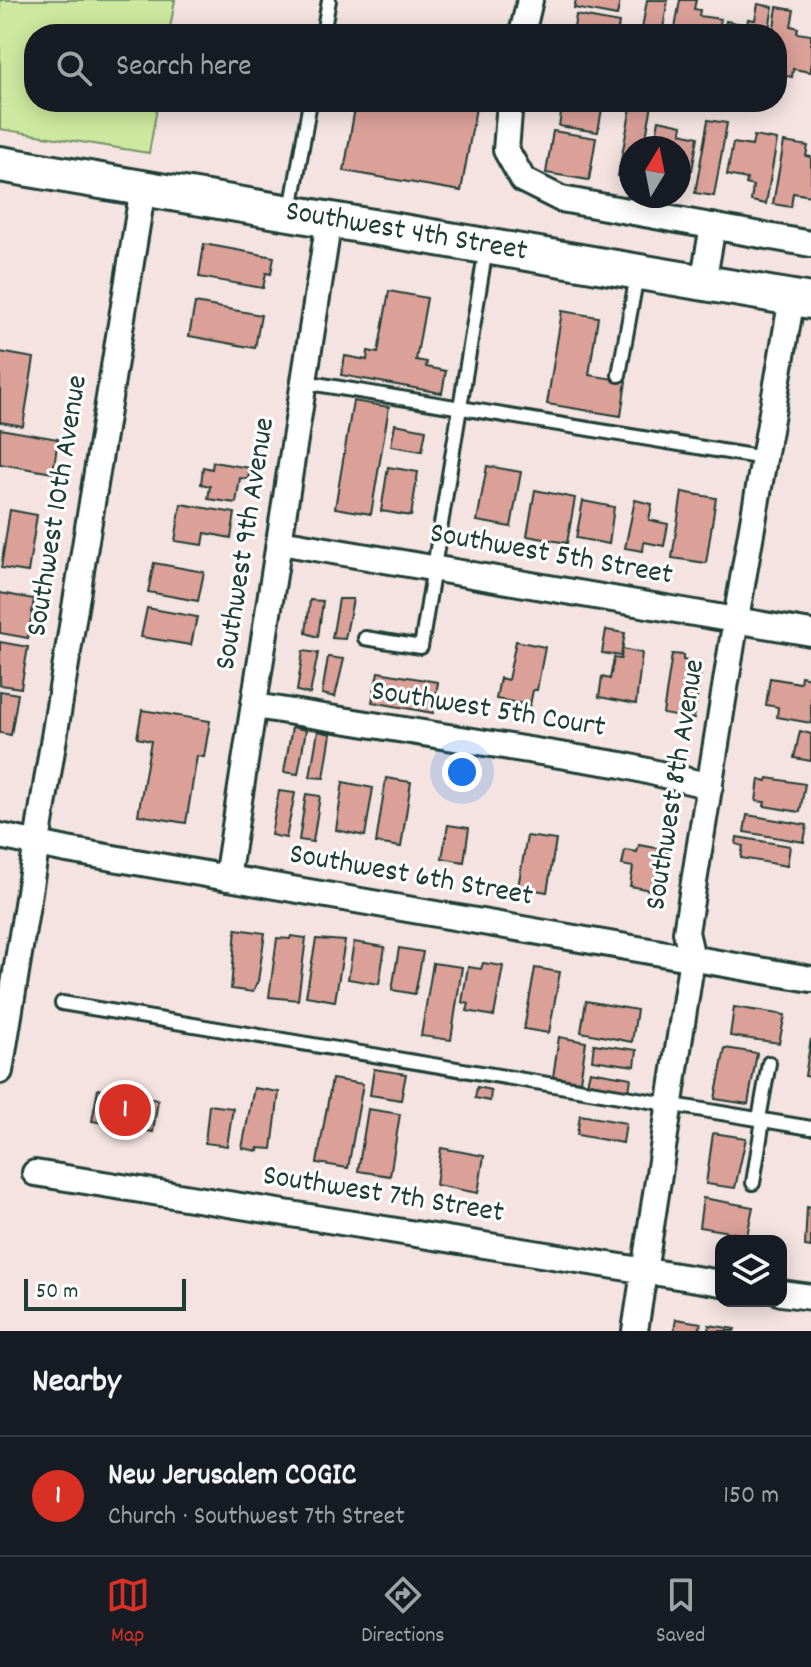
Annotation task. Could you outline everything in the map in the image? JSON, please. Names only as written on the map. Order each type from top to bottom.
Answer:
[{"type":"street","points":[[524,24],[530,0]]},
{"type":"street","points":[[509,112],[506,150],[523,180],[561,199],[811,244]]},
{"type":"street","name":"Southwest 4th Street","points":[[0,164],[801,300]]},
{"type":"street","name":"Southwest 10th Avenue","points":[[0,1071],[143,188]]},
{"type":"street","name":"Southwest 9th Avenue","points":[[227,878],[329,220]]},
{"type":"street","points":[[703,283],[713,226]]},
{"type":"street","name":"Southwest 8th Avenue","points":[[635,1331],[692,958],[686,932],[736,619],[764,458],[801,300]]},
{"type":"street","name":"Southwest 5th Street","points":[[280,542],[811,633]]},
{"type":"street","name":"Southwest 5th Court","points":[[255,706],[622,765],[710,786]]},
{"type":"street","name":"Southwest 6th Street","points":[[0,836],[811,979]]},
{"type":"street","name":"Southwest 7th Street","points":[[35,1173],[715,1282]]},
{"type":"street","points":[[787,1294],[811,1297]]},
{"type":"lane","points":[[325,24],[329,0]]},
{"type":"lane","points":[[290,213],[308,112]]},
{"type":"lane","points":[[365,638],[421,647],[486,246]]},
{"type":"lane","points":[[619,375],[638,272]]},
{"type":"lane","points":[[304,382],[764,458]]},
{"type":"lane","points":[[62,1003],[811,1128]]},
{"type":"lane","points":[[753,1183],[769,1063]]},
{"type":"green space","points":[[0,0],[175,0],[171,24],[24,24],[24,112],[156,112],[149,153],[0,129]]},
{"type":"building","points":[[576,0],[620,0],[617,16],[574,8]]},
{"type":"building","points":[[647,0],[668,0],[664,24],[643,24]]},
{"type":"building","points":[[680,0],[696,0],[694,9],[700,10],[699,16],[721,19],[720,24],[676,24]]},
{"type":"building","points":[[758,4],[773,7],[770,24],[747,24],[748,19],[755,20]]},
{"type":"building","points":[[777,7],[794,10],[791,26],[798,28],[797,33],[811,35],[811,72],[793,69],[792,77],[787,76],[787,24],[774,24]]},
{"type":"building","points":[[576,15],[619,23],[619,24],[575,24]]},
{"type":"building","points":[[354,112],[475,112],[461,191],[344,171]]},
{"type":"building","points":[[561,112],[601,112],[598,132],[559,126]]},
{"type":"building","points":[[630,112],[651,112],[646,136],[626,136]]},
{"type":"building","points":[[659,120],[682,125],[681,133],[698,137],[692,170],[691,136],[656,136]]},
{"type":"building","points":[[708,120],[727,123],[714,196],[695,193]]},
{"type":"building","points":[[553,131],[596,138],[589,180],[546,173]]},
{"type":"building","points":[[754,136],[777,140],[766,204],[751,201],[753,186],[746,184],[747,179],[727,175],[733,143],[752,146]]},
{"type":"building","points":[[784,142],[808,146],[806,156],[811,157],[811,196],[793,193],[791,207],[773,204]]},
{"type":"building","points":[[204,244],[274,257],[271,274],[266,273],[263,288],[199,277]]},
{"type":"building","points":[[389,291],[427,298],[416,360],[427,362],[426,367],[446,371],[442,393],[341,375],[345,356],[367,360],[368,351],[378,353]]},
{"type":"building","points":[[195,303],[261,315],[255,348],[189,336]]},
{"type":"building","points":[[562,311],[598,317],[589,375],[626,381],[621,416],[547,404]]},
{"type":"building","points":[[0,352],[34,358],[23,426],[0,422]]},
{"type":"building","points":[[353,401],[389,407],[371,514],[335,508]]},
{"type":"building","points":[[395,424],[426,430],[422,451],[391,446]]},
{"type":"building","points":[[0,429],[58,439],[53,473],[0,464]]},
{"type":"building","points":[[213,462],[250,468],[248,479],[240,478],[236,503],[208,499],[210,486],[201,484],[203,467],[212,469]]},
{"type":"building","points":[[487,466],[521,472],[511,527],[477,521]]},
{"type":"building","points":[[388,467],[418,472],[411,516],[381,511]]},
{"type":"building","points":[[535,490],[575,498],[567,543],[527,536]]},
{"type":"building","points":[[682,492],[716,498],[706,563],[672,558]]},
{"type":"building","points":[[635,500],[652,504],[649,520],[668,524],[664,546],[644,542],[643,551],[625,548]]},
{"type":"building","points":[[583,501],[614,507],[609,544],[576,538]]},
{"type":"building","points":[[181,504],[235,513],[231,538],[205,533],[203,545],[175,541]]},
{"type":"building","points":[[10,510],[37,515],[28,572],[1,568]]},
{"type":"building","points":[[154,563],[204,572],[198,601],[148,592]]},
{"type":"building","points":[[0,593],[34,599],[28,638],[0,633]]},
{"type":"building","points":[[339,599],[353,599],[345,639],[332,638]]},
{"type":"building","points":[[310,600],[323,601],[318,637],[306,633]]},
{"type":"building","points":[[147,608],[197,617],[191,645],[141,637]]},
{"type":"building","points":[[606,630],[625,633],[621,656],[602,653]]},
{"type":"building","points":[[516,641],[545,647],[537,690],[533,690],[530,705],[496,699],[500,678],[508,680]]},
{"type":"building","points":[[0,642],[28,647],[21,688],[0,685]]},
{"type":"building","points":[[622,649],[642,653],[636,704],[599,697],[602,677],[610,679],[614,658],[621,659]]},
{"type":"building","points":[[303,651],[318,653],[310,694],[297,691]]},
{"type":"building","points":[[672,654],[683,655],[683,660],[702,663],[694,719],[663,714]]},
{"type":"building","points":[[328,657],[344,659],[335,697],[322,694]]},
{"type":"building","points":[[378,672],[438,682],[433,713],[372,702]]},
{"type":"building","points":[[801,676],[811,678],[811,723],[777,717],[778,707],[766,705],[770,678],[800,683]]},
{"type":"building","points":[[0,691],[18,694],[11,735],[0,733]]},
{"type":"building","points":[[142,710],[210,721],[204,757],[197,756],[186,823],[138,815],[151,741],[137,738]]},
{"type":"building","points":[[292,727],[306,730],[298,774],[284,772]]},
{"type":"building","points":[[318,731],[331,734],[324,778],[310,777]]},
{"type":"building","points":[[800,731],[811,734],[811,761],[794,758]]},
{"type":"building","points":[[386,778],[411,782],[401,847],[376,843]]},
{"type":"building","points":[[768,778],[805,784],[800,812],[764,806],[765,802],[756,801],[759,779],[767,781]]},
{"type":"building","points":[[343,782],[373,788],[365,836],[336,830]]},
{"type":"building","points":[[279,791],[295,793],[286,838],[271,835]]},
{"type":"building","points":[[306,794],[320,796],[313,842],[299,840]]},
{"type":"building","points":[[747,815],[807,825],[804,842],[744,832]]},
{"type":"building","points":[[448,825],[469,828],[464,862],[442,858]]},
{"type":"building","points":[[527,836],[556,840],[547,892],[518,887]]},
{"type":"building","points":[[737,837],[790,846],[787,866],[741,858],[743,846],[736,844]]},
{"type":"building","points":[[639,845],[668,850],[660,892],[630,886],[633,867],[622,865],[625,850],[637,852]]},
{"type":"building","points":[[236,929],[265,933],[258,981],[253,992],[231,989]]},
{"type":"building","points":[[291,936],[306,938],[298,1000],[269,997],[277,938],[290,939]]},
{"type":"building","points":[[316,939],[345,941],[335,1001],[306,996]]},
{"type":"building","points":[[354,942],[385,947],[379,984],[348,979]]},
{"type":"building","points":[[399,948],[423,952],[415,994],[392,990]]},
{"type":"building","points":[[433,963],[462,967],[451,1040],[421,1036]]},
{"type":"building","points":[[483,963],[503,966],[494,1016],[467,1011],[469,1004],[462,1002],[468,967],[481,969]]},
{"type":"building","points":[[535,968],[560,972],[549,1033],[524,1029]]},
{"type":"building","points":[[586,1001],[637,1010],[632,1042],[581,1032]]},
{"type":"building","points":[[734,1007],[785,1015],[779,1043],[730,1036]]},
{"type":"building","points":[[559,1037],[586,1042],[580,1081],[553,1077]]},
{"type":"building","points":[[811,1039],[811,1077],[805,1076]]},
{"type":"building","points":[[594,1044],[637,1050],[635,1066],[592,1060]]},
{"type":"building","points":[[725,1048],[757,1053],[748,1104],[715,1099]]},
{"type":"building","points":[[374,1069],[406,1074],[401,1100],[370,1095]]},
{"type":"building","points":[[590,1071],[631,1078],[629,1091],[587,1084]]},
{"type":"building","points":[[332,1079],[363,1084],[348,1168],[317,1163]]},
{"type":"building","points":[[477,1087],[491,1090],[490,1101],[475,1098]]},
{"type":"building","points":[[254,1088],[279,1092],[272,1149],[258,1148],[258,1151],[242,1148]]},
{"type":"building","points":[[98,1089],[158,1100],[153,1132],[92,1121]]},
{"type":"building","points":[[209,1105],[233,1108],[227,1146],[205,1143]]},
{"type":"building","points":[[368,1109],[400,1114],[390,1176],[358,1171]]},
{"type":"building","points":[[580,1115],[626,1123],[623,1143],[577,1135]]},
{"type":"building","points":[[713,1133],[746,1138],[735,1188],[706,1184]]},
{"type":"building","points":[[441,1148],[484,1156],[478,1193],[436,1185]]},
{"type":"building","points":[[703,1198],[753,1207],[747,1235],[699,1227]]},
{"type":"building","points":[[807,1207],[811,1208],[811,1247],[805,1246]]},
{"type":"building","points":[[676,1319],[701,1323],[699,1331],[674,1331]]},
{"type":"building","points":[[709,1325],[735,1329],[708,1331]]},
{"type":"place","name":"New Jerusalem COGIC","points":[[125,1110]]}]
